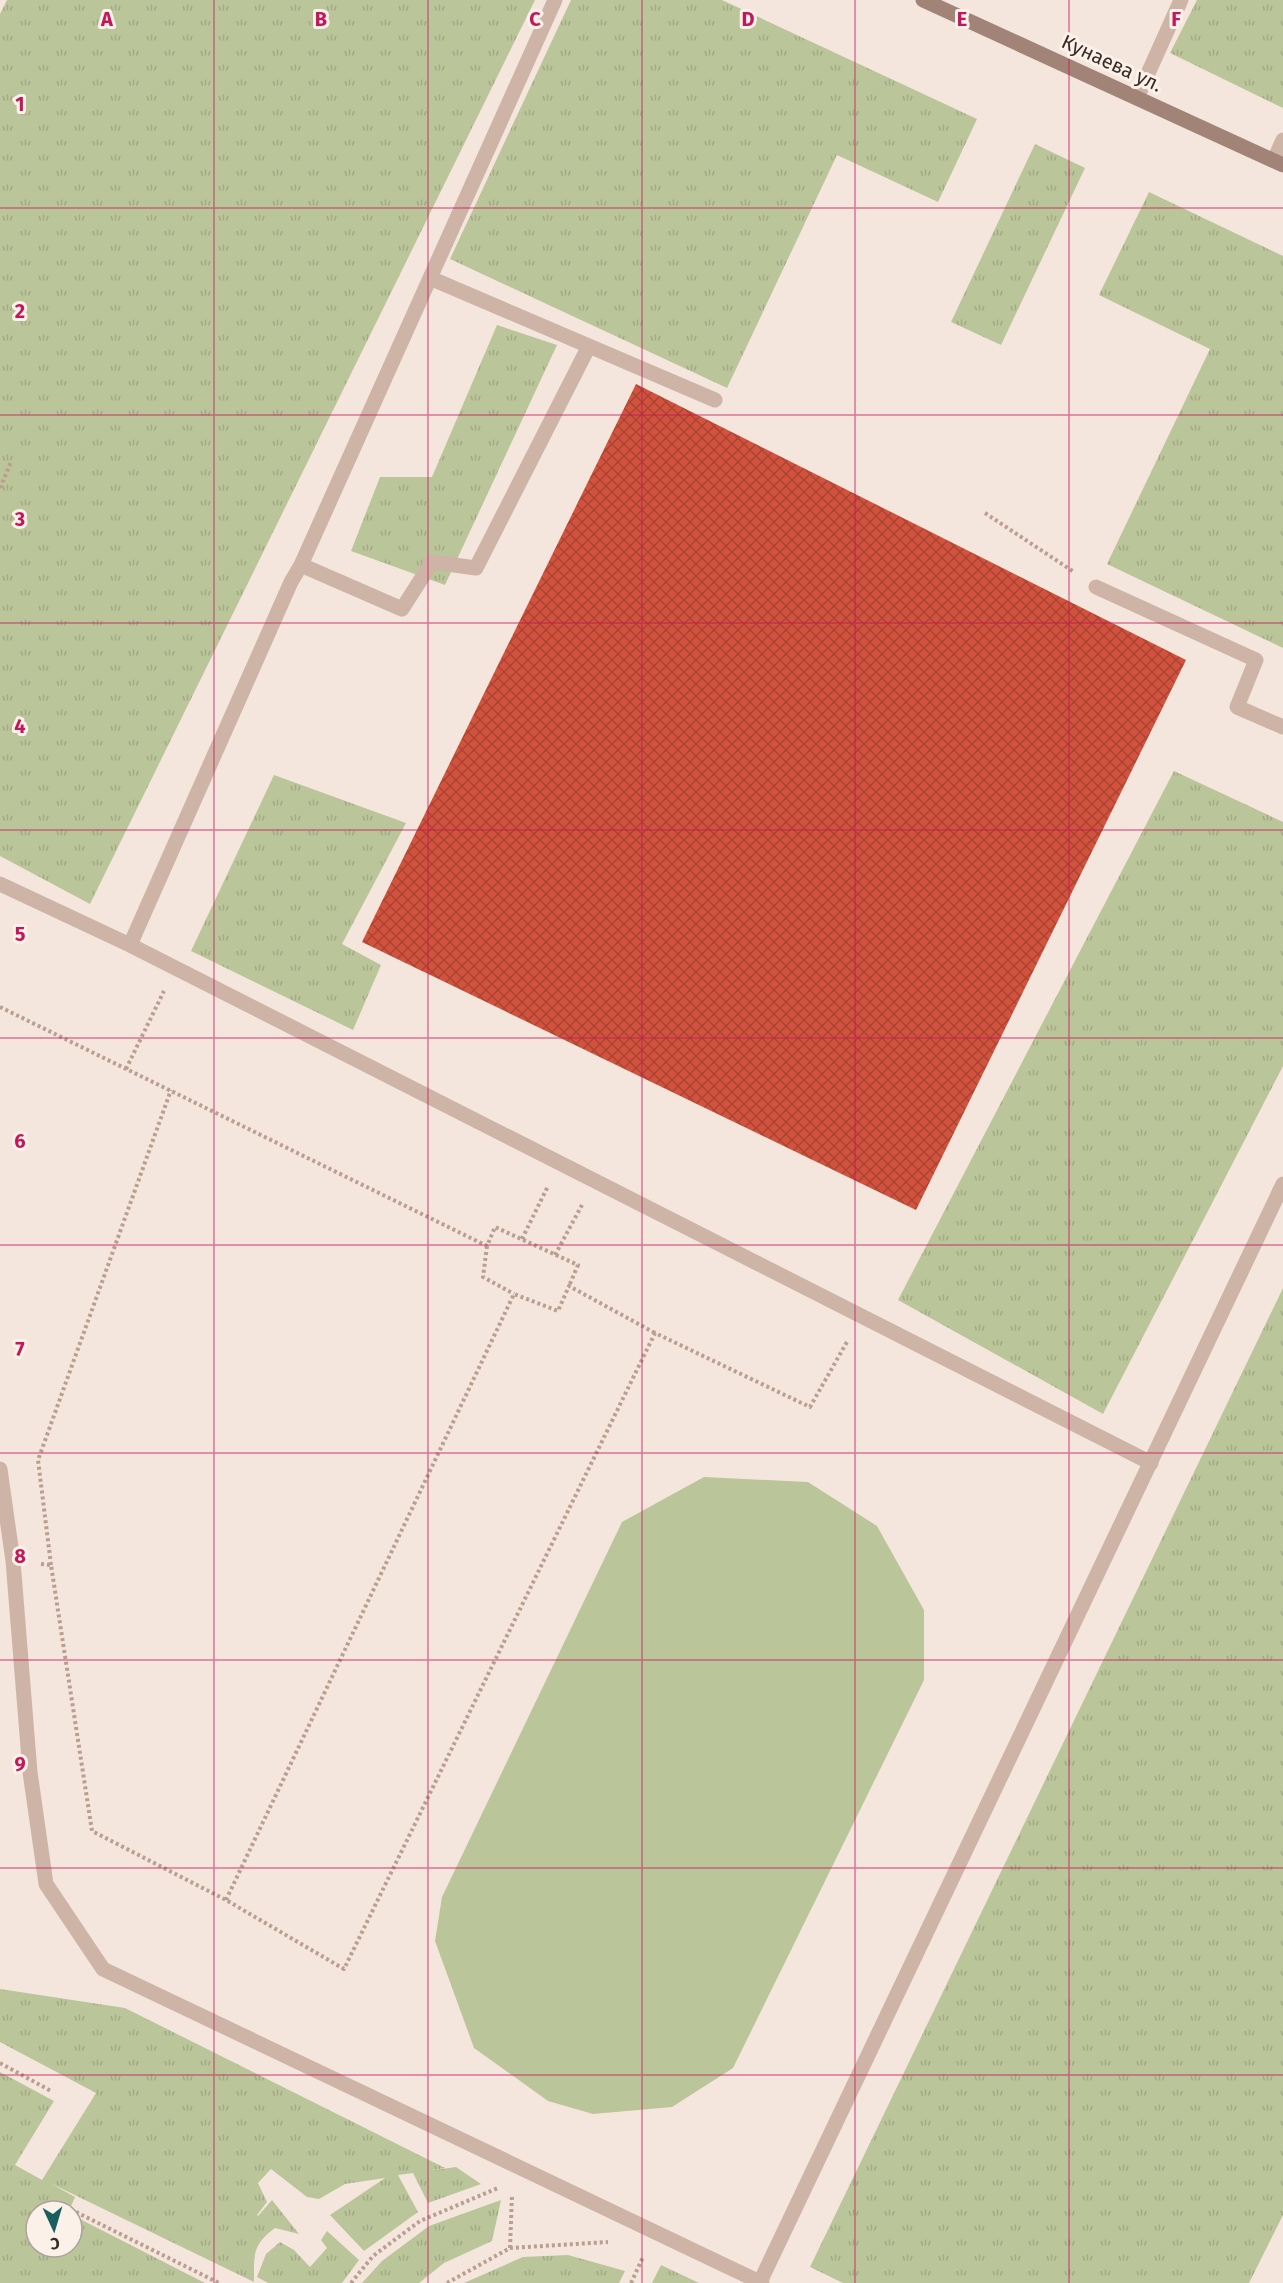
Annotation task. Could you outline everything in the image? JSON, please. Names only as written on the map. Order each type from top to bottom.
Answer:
[{"type":"street","points":[[130,945],[291,582],[301,565],[555,0]]},
{"type":"street","name":"Кунаева ул.","points":[[923,0],[1278,163]]},
{"type":"street","points":[[1137,98],[1181,0]]},
{"type":"street","points":[[1278,163],[1283,140]]},
{"type":"street","points":[[430,278],[715,400]]},
{"type":"street","points":[[301,565],[402,609],[432,562],[476,568],[589,346]]},
{"type":"street","points":[[1096,587],[1256,660],[1237,707],[1283,728]]},
{"type":"street","points":[[0,884],[176,968],[1150,1463]]},
{"type":"street","points":[[0,1469],[14,1561],[30,1772],[46,1884],[103,1969],[761,2283],[1283,1184]]},
{"type":"path","points":[[0,488],[11,462]]},
{"type":"path","points":[[985,513],[1096,587]]},
{"type":"path","points":[[126,1069],[176,968]]},
{"type":"path","points":[[0,1007],[487,1246]]},
{"type":"path","points":[[171,1090],[38,1460],[51,1565],[93,1831],[226,1900],[344,1969],[655,1333]]},
{"type":"path","points":[[522,1239],[560,1163]]},
{"type":"path","points":[[555,1255],[595,1181]]},
{"type":"path","points":[[495,1227],[522,1239],[578,1265],[558,1311],[514,1293],[483,1276],[487,1246],[495,1227]]},
{"type":"path","points":[[569,1286],[655,1333],[810,1407],[861,1316]]},
{"type":"path","points":[[226,1900],[514,1293]]},
{"type":"path","points":[[14,1561],[51,1565]]},
{"type":"path","points":[[0,2063],[51,2091]]},
{"type":"path","points":[[351,2283],[373,2256],[420,2220],[498,2188]]},
{"type":"path","points":[[510,2248],[512,2195]]},
{"type":"path","points":[[84,2216],[219,2283]]},
{"type":"path","points":[[447,2283],[510,2248],[615,2242]]},
{"type":"green space","points":[[7,0],[535,0],[90,904],[0,856],[0,14]]},
{"type":"green space","points":[[571,0],[722,0],[977,119],[938,202],[837,155],[727,388],[450,259]]},
{"type":"green space","points":[[1197,0],[1283,0],[1283,108],[1170,53]]},
{"type":"green space","points":[[1035,144],[1085,168],[1001,345],[951,322]]},
{"type":"green space","points":[[1149,192],[1283,256],[1283,648],[1107,564],[1210,349],[1099,295]]},
{"type":"green space","points":[[497,325],[557,345],[445,585],[351,551],[380,477],[432,477]]},
{"type":"green space","points":[[1174,771],[1283,822],[1283,1066],[1103,1414],[898,1300]]},
{"type":"green space","points":[[274,775],[406,823],[342,944],[381,965],[353,1030],[191,951]]},
{"type":"green space","points":[[1283,1288],[1283,2215],[1249,2283],[843,2283],[810,2267]]},
{"type":"green space","points":[[704,1477],[808,1482],[877,1526],[924,1610],[924,1680],[733,2068],[672,2107],[593,2114],[548,2101],[474,2048],[435,1941],[442,1897],[622,1522]]},
{"type":"green space","points":[[0,1989],[125,2008],[445,2168],[427,2171],[456,2167],[481,2184],[428,2203],[413,2173],[398,2175],[418,2212],[364,2251],[330,2215],[385,2178],[345,2184],[319,2199],[307,2197],[271,2169],[258,2183],[267,2202],[257,2215],[272,2200],[299,2234],[275,2228],[267,2234],[256,2251],[254,2282],[50,2183],[75,2197],[74,2199],[24,2199],[24,2259],[84,2259],[84,2221],[205,2283],[0,2283],[0,2072],[54,2101],[15,2165],[42,2180],[96,2093],[0,2042]]},
{"type":"green space","points":[[501,2200],[492,2241],[444,2263],[419,2283],[362,2283],[382,2261],[429,2226]]},
{"type":"green space","points":[[327,2231],[359,2260],[342,2283],[268,2283],[257,2277],[266,2254],[280,2242],[294,2250],[310,2267],[327,2248],[321,2240]]},
{"type":"green space","points":[[568,2255],[625,2271],[619,2283],[464,2283],[523,2257]]},
{"type":"green space","points":[[661,2265],[699,2283],[652,2283]]},
{"type":"building","points":[[636,384],[1186,660],[916,1210],[362,942]]}]
